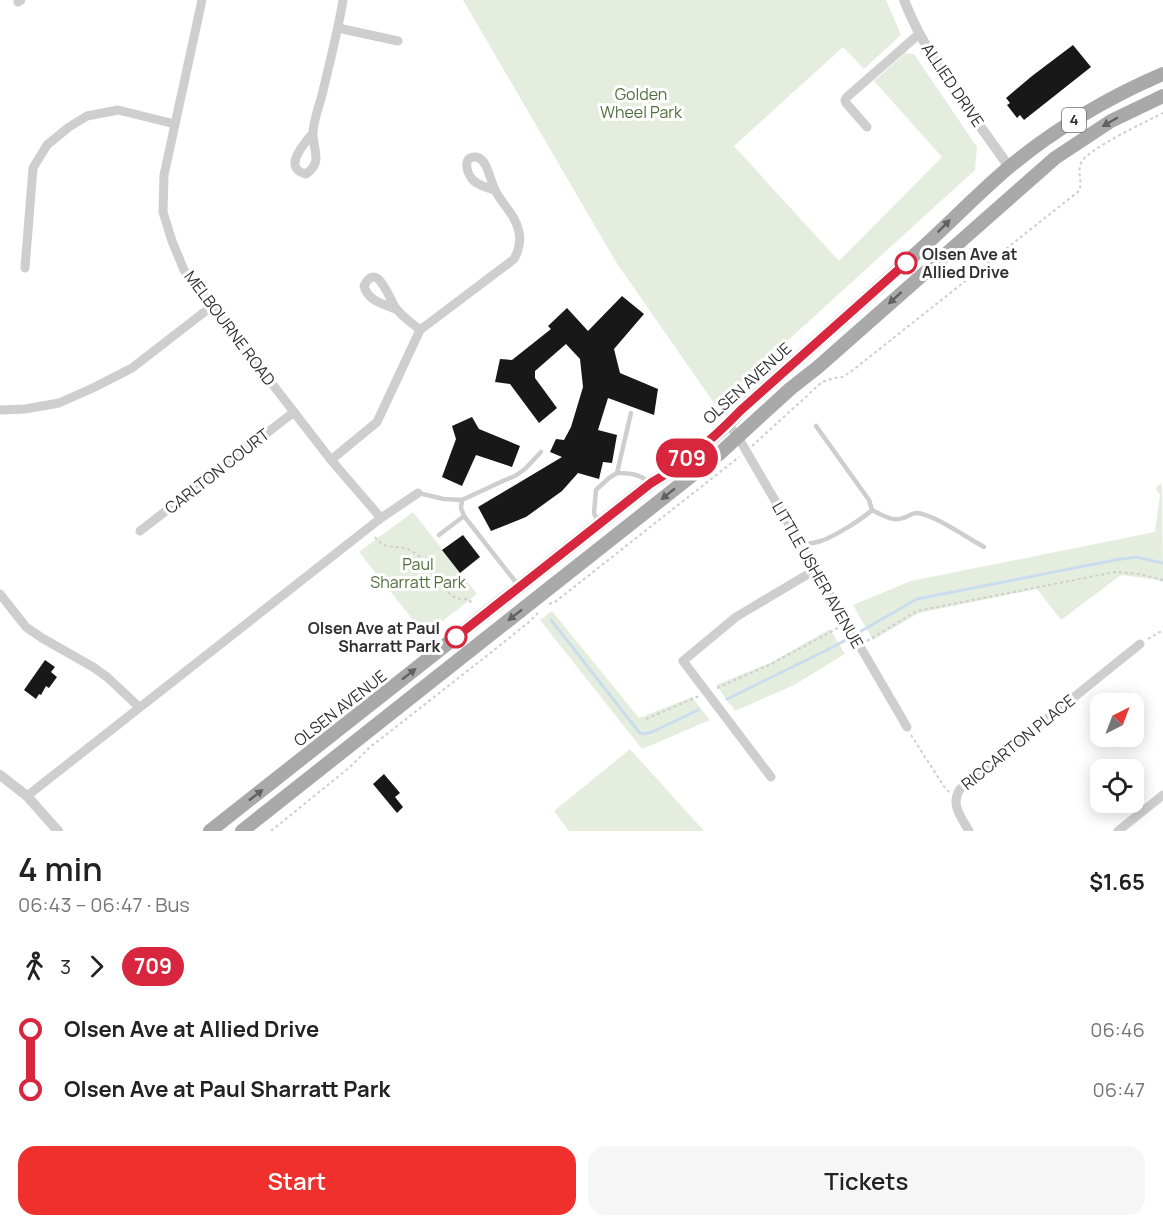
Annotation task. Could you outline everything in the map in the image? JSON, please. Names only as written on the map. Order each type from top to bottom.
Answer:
[{"type":"main road","name":"OLSEN AVENUE","points":[[210,831],[728,424],[1009,167],[1100,104],[1163,74]]},
{"type":"main road","name":"OLSEN AVENUE","points":[[243,831],[738,437],[1054,158],[1111,121],[1163,96]]},
{"type":"street","name":"MELBOURNE ROAD","points":[[202,0],[164,175],[163,212],[172,241],[184,270],[331,460],[381,518]]},
{"type":"street","points":[[313,133],[343,0]]},
{"type":"street","name":"ALLIED DRIVE","points":[[904,0],[932,56],[1009,167]]},
{"type":"street","points":[[338,28],[398,41]]},
{"type":"street","points":[[867,127],[845,100],[919,34]]},
{"type":"street","points":[[25,268],[33,168],[47,145],[87,116],[118,110],[175,124]]},
{"type":"street","points":[[331,460],[376,422],[420,330],[514,259],[520,240],[516,222],[495,190]]},
{"type":"street","points":[[0,410],[25,409],[59,403],[95,387],[132,368],[212,306]]},
{"type":"street","points":[[396,309],[420,330]]},
{"type":"street","name":"CARLTON COURT","points":[[140,531],[294,412]]},
{"type":"street","name":"LITTLE USHER AVENUE","points":[[728,424],[747,451],[907,727]]},
{"type":"street","points":[[27,796],[381,518],[418,493]]},
{"type":"street","points":[[771,777],[683,661],[736,617],[815,570]]},
{"type":"street","points":[[0,594],[26,627],[93,667],[139,707]]},
{"type":"street","name":"RICCARTON PLACE","points":[[969,831],[956,807],[957,793],[964,785],[1140,644]]},
{"type":"street","points":[[0,775],[27,796],[58,831]]},
{"type":"street","points":[[1118,831],[1163,795]]},
{"type":"lane","points":[[618,473],[631,413]]},
{"type":"lane","points":[[816,426],[869,500],[873,510],[895,520],[915,513],[925,515],[984,547]]},
{"type":"lane","points":[[418,493],[444,499],[462,500],[515,476],[541,452]]},
{"type":"lane","points":[[599,525],[594,513],[596,490],[609,478],[618,473],[629,473],[641,476],[651,483]]},
{"type":"lane","points":[[462,500],[460,508],[464,516],[520,587]]},
{"type":"lane","points":[[801,545],[822,541],[852,525],[873,510]]},
{"type":"lane","points":[[439,535],[464,516]]},
{"type":"path","points":[[545,606],[555,602],[747,451],[822,382],[843,377],[1079,191],[1082,159],[1113,139],[1163,113]]},
{"type":"path","points":[[972,248],[967,253],[978,272]]},
{"type":"path","points":[[375,537],[382,545],[414,552],[426,563],[453,597],[468,599],[472,603]]},
{"type":"path","points":[[860,646],[917,611],[1115,572],[1139,574],[1163,580]]},
{"type":"path","points":[[271,831],[350,768],[369,748],[529,622],[540,610]]},
{"type":"path","points":[[711,690],[771,664],[846,623]]},
{"type":"path","points":[[1140,644],[1163,630]]},
{"type":"path","points":[[646,719],[700,695]]},
{"type":"path","points":[[907,727],[945,788],[956,798]]},
{"type":"green space","name":"Golden Wheel Park","points":[[463,0],[886,0],[901,35],[864,69],[843,47],[734,146],[839,261],[942,157],[874,81],[905,53],[914,54],[977,147],[975,170],[716,406],[616,262]]},
{"type":"green space","points":[[1162,483],[1163,582],[1121,575],[1061,620],[1037,589],[919,613],[873,640],[853,605],[911,581],[1155,532],[1160,495],[1155,488]]},
{"type":"green space","name":"Paul Sharratt Park","points":[[413,512],[477,594],[425,635],[359,552]]},
{"type":"green space","points":[[552,611],[639,718],[692,697],[710,720],[642,749],[540,620]]},
{"type":"green space","points":[[830,629],[845,654],[794,685],[735,711],[716,685],[772,662]]},
{"type":"green space","points":[[630,749],[704,831],[569,831],[554,811]]},
{"type":"building","points":[[1073,45],[1091,67],[1024,120],[1020,115],[1017,118],[1007,105],[1010,103],[1006,98]]},
{"type":"building","points":[[622,296],[644,314],[614,349],[620,373],[658,389],[654,415],[608,398],[598,430],[617,435],[612,463],[603,462],[599,479],[578,473],[562,491],[526,517],[491,531],[478,507],[562,457],[550,452],[556,439],[564,440],[571,427],[583,387],[580,359],[566,344],[535,371],[535,378],[557,408],[539,423],[510,384],[495,382],[500,359],[512,360],[551,329],[548,326],[567,308],[588,331]]},
{"type":"building","points":[[472,417],[479,429],[520,446],[512,467],[476,455],[462,486],[442,477],[456,439],[452,426]]},
{"type":"building","points":[[463,535],[480,557],[460,573],[442,550]]},
{"type":"building","points":[[45,660],[55,667],[51,672],[57,677],[49,688],[46,686],[36,699],[24,690]]},
{"type":"building","points":[[384,774],[400,793],[395,797],[403,807],[397,813],[373,784]]},
{"type":"waterway","points":[[727,699],[835,646],[917,599],[1115,560],[1136,557],[1163,563]]},
{"type":"waterway","points":[[551,620],[642,734],[652,732],[698,710]]},
{"type":"bus line","name":"709","points":[[456,637],[651,483],[693,454],[906,263]]},
{"type":"place","name":"Olsen Ave at Allied Drive","points":[[906,263]]},
{"type":"place","name":"Olsen Ave at Paul Sharratt Park","points":[[456,637]]}]
